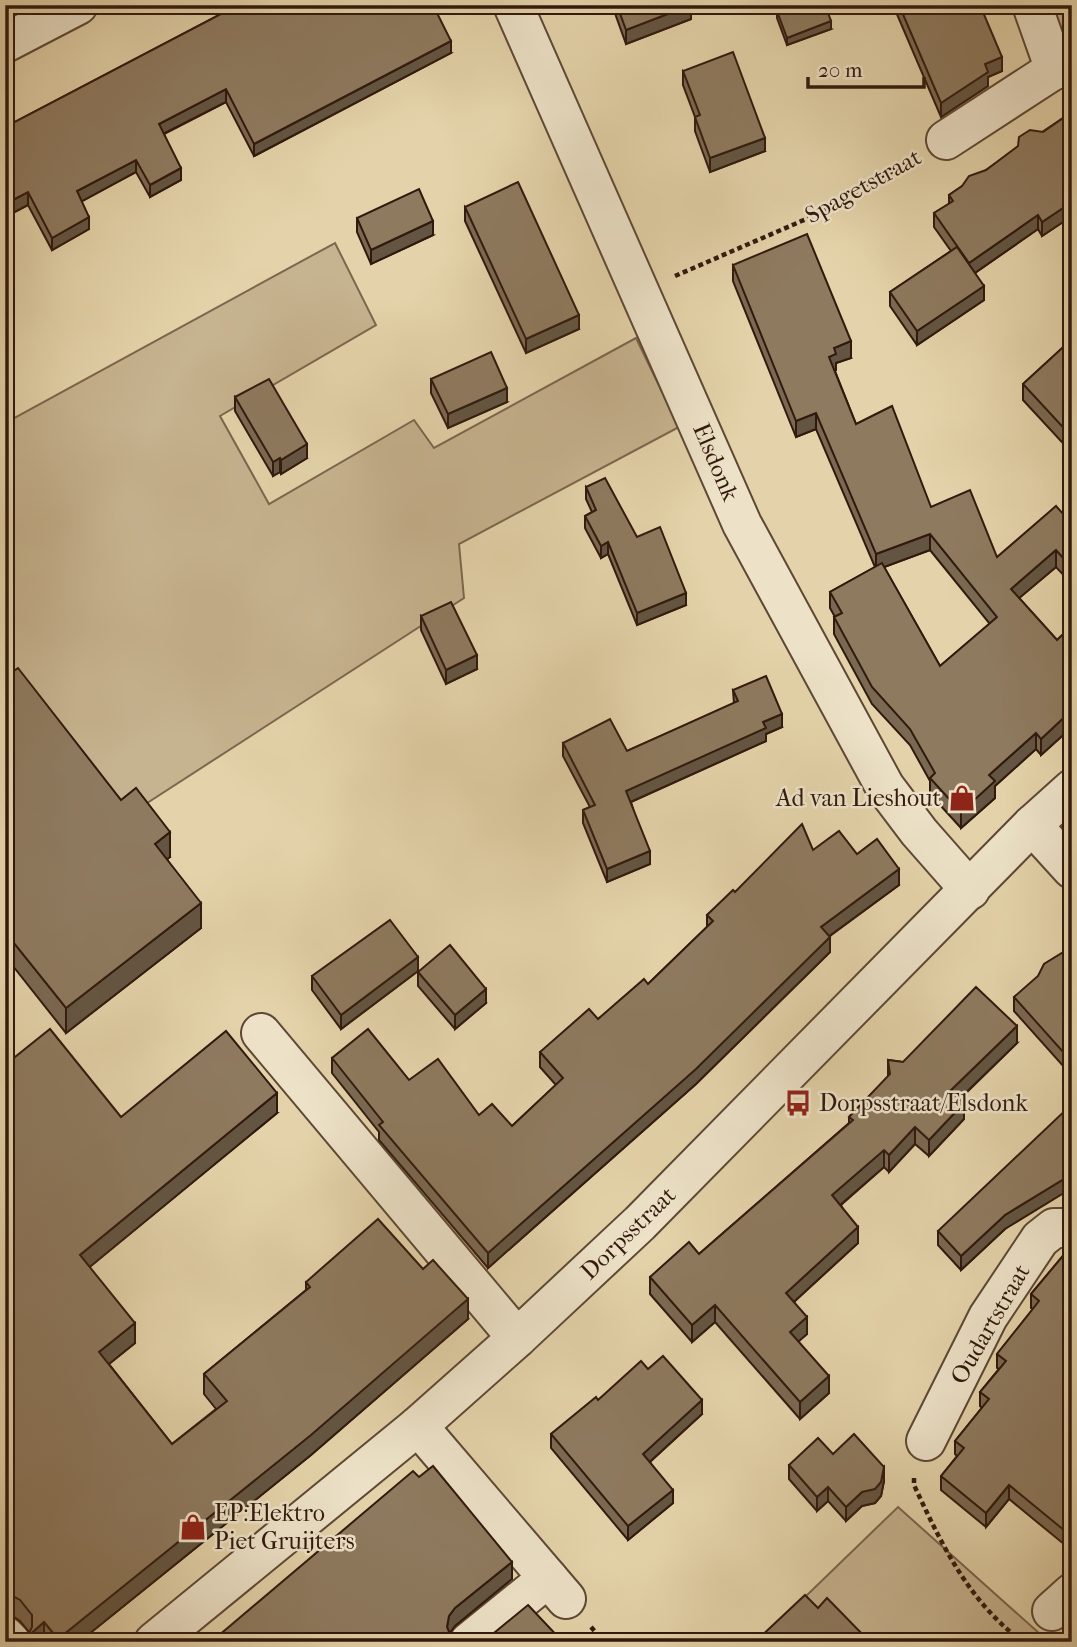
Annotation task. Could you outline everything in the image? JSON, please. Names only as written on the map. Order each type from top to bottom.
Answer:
[{"type":"street","points":[[5,43],[78,5]]},
{"type":"street","name":"Elsdonk","points":[[513,5],[742,524],[885,787],[919,832],[970,890]]},
{"type":"street","points":[[1032,5],[1063,64]]},
{"type":"street","name":"Spagetstraat","points":[[946,140],[1063,64]]},
{"type":"street","name":"Dorpsstraat","points":[[154,1642],[418,1426],[517,1338],[640,1223],[1032,825],[1072,789]]},
{"type":"street","points":[[1032,825],[1072,869]]},
{"type":"street","points":[[261,1033],[517,1338]]},
{"type":"street","name":"Oudartstraat","points":[[926,1441],[988,1317],[1040,1239],[1054,1228],[1072,1227]]},
{"type":"street","points":[[418,1426],[557,1588],[469,1642]]},
{"type":"street","points":[[5,1636],[11,1642]]},
{"type":"path","name":"Spagetstraat","points":[[641,291],[820,213],[946,140]]},
{"type":"path","points":[[926,1441],[915,1469],[914,1485],[950,1560],[998,1623],[1023,1642]]},
{"type":"shaded area","points":[[1051,5],[1072,5],[1072,37],[1060,28]]},
{"type":"shaded area","points":[[335,243],[376,325],[220,416],[269,504],[414,420],[434,448],[636,338],[679,427],[459,544],[464,598],[124,818],[5,686],[5,423]]},
{"type":"shaded area","points":[[898,1507],[1049,1642],[849,1642],[805,1597]]},
{"type":"building","points":[[238,5],[433,5],[451,41],[254,144],[226,89],[159,124],[181,168],[150,185],[136,160],[77,191],[89,217],[52,238],[28,192],[5,204],[5,127]]},
{"type":"building","points":[[617,5],[691,5],[626,30]]},
{"type":"building","points":[[791,5],[825,5],[831,21],[787,38],[777,11]]},
{"type":"building","points":[[899,5],[980,5],[1002,57],[985,64],[988,72],[941,103]]},
{"type":"building","points":[[733,52],[765,138],[710,158],[695,117],[700,115],[683,71]]},
{"type":"building","points":[[1072,112],[1072,202],[1042,222],[1038,215],[969,263],[934,213],[953,201],[949,195],[962,186],[969,176],[986,170],[1018,146],[1019,137],[1030,130],[1043,132]]},
{"type":"building","points":[[518,182],[579,315],[526,339],[465,207]]},
{"type":"building","points":[[419,189],[433,221],[371,250],[357,218]]},
{"type":"building","points":[[807,234],[851,341],[834,348],[836,354],[829,357],[856,424],[892,406],[931,507],[970,490],[997,557],[1056,506],[1064,515],[1072,510],[1072,568],[1056,550],[1011,589],[1057,640],[1072,626],[1072,693],[1066,698],[1072,704],[1072,710],[1041,739],[1036,733],[989,775],[995,781],[961,812],[930,778],[935,773],[910,729],[872,687],[834,617],[842,613],[830,592],[882,563],[940,666],[997,617],[930,534],[876,554],[816,413],[796,421],[733,265]]},
{"type":"building","points":[[957,247],[984,286],[917,331],[890,292]]},
{"type":"building","points":[[1072,339],[1072,437],[1023,384]]},
{"type":"building","points":[[491,352],[507,388],[448,414],[431,379]]},
{"type":"building","points":[[269,379],[307,444],[273,462],[235,397]]},
{"type":"building","points":[[605,478],[637,537],[660,527],[686,593],[637,613],[608,542],[601,546],[585,516],[596,510],[586,487]]},
{"type":"building","points":[[451,602],[477,655],[446,670],[421,616]]},
{"type":"building","points":[[18,668],[121,800],[136,788],[170,832],[155,844],[201,903],[66,1008],[5,932],[5,677]]},
{"type":"building","points":[[766,676],[782,714],[763,722],[766,728],[626,791],[650,851],[607,869],[583,810],[595,805],[563,743],[610,719],[627,751],[738,701],[733,690]]},
{"type":"building","points":[[802,824],[813,850],[839,831],[857,854],[877,839],[899,869],[821,927],[830,937],[696,1069],[488,1253],[379,1125],[383,1122],[332,1058],[368,1029],[409,1080],[438,1059],[479,1115],[492,1104],[512,1126],[563,1078],[540,1052],[589,1009],[598,1019],[644,979],[648,984],[713,921],[707,915],[733,890],[735,892]]},
{"type":"building","points":[[390,920],[418,957],[341,1015],[312,976]]},
{"type":"building","points":[[450,945],[486,989],[455,1015],[418,972]]},
{"type":"building","points":[[1065,951],[1072,958],[1072,1062],[1014,997],[1038,976],[1044,964]]},
{"type":"building","points":[[976,987],[1017,1026],[951,1090],[964,1103],[929,1140],[915,1127],[889,1155],[884,1150],[832,1195],[858,1227],[786,1293],[807,1317],[790,1332],[829,1376],[800,1402],[715,1305],[692,1325],[650,1277],[689,1242],[699,1254],[853,1120],[849,1117],[890,1074],[888,1060],[903,1062]]},
{"type":"building","points":[[50,1029],[121,1117],[226,1031],[277,1093],[80,1255],[135,1323],[99,1352],[172,1444],[227,1401],[204,1374],[310,1287],[306,1282],[378,1219],[423,1269],[433,1260],[468,1299],[311,1435],[58,1639],[44,1622],[27,1637],[32,1627],[32,1615],[20,1600],[5,1595],[5,1065]]},
{"type":"building","points":[[1072,1104],[1072,1174],[1005,1215],[961,1256],[938,1231]]},
{"type":"building","points":[[1072,1245],[1072,1392],[1065,1401],[1065,1531],[1009,1485],[986,1513],[941,1476],[964,1448],[955,1441],[989,1399],[980,1392],[1006,1361],[997,1354],[1039,1301],[1031,1294]]},
{"type":"building","points":[[663,1356],[702,1400],[643,1454],[673,1490],[628,1526],[551,1434],[596,1397],[598,1400],[641,1361],[648,1369]]},
{"type":"building","points":[[854,1434],[884,1467],[881,1482],[875,1489],[862,1492],[846,1507],[828,1487],[817,1497],[789,1465],[818,1438],[833,1454]]},
{"type":"building","points":[[433,1466],[512,1562],[455,1608],[449,1616],[447,1627],[452,1639],[457,1642],[211,1642],[413,1471],[419,1477]]},
{"type":"building","points":[[805,1595],[818,1608],[827,1598],[870,1642],[755,1642]]},
{"type":"building","points":[[528,1605],[563,1642],[483,1642]]},
{"type":"place","name":"Ad van Lieshout","points":[[962,798]]},
{"type":"place","name":"Dorpsstraat/Elsdonk","points":[[798,1103]]},
{"type":"place","name":"EP:Elektro Piet Gruijters","points":[[193,1527]]}]
